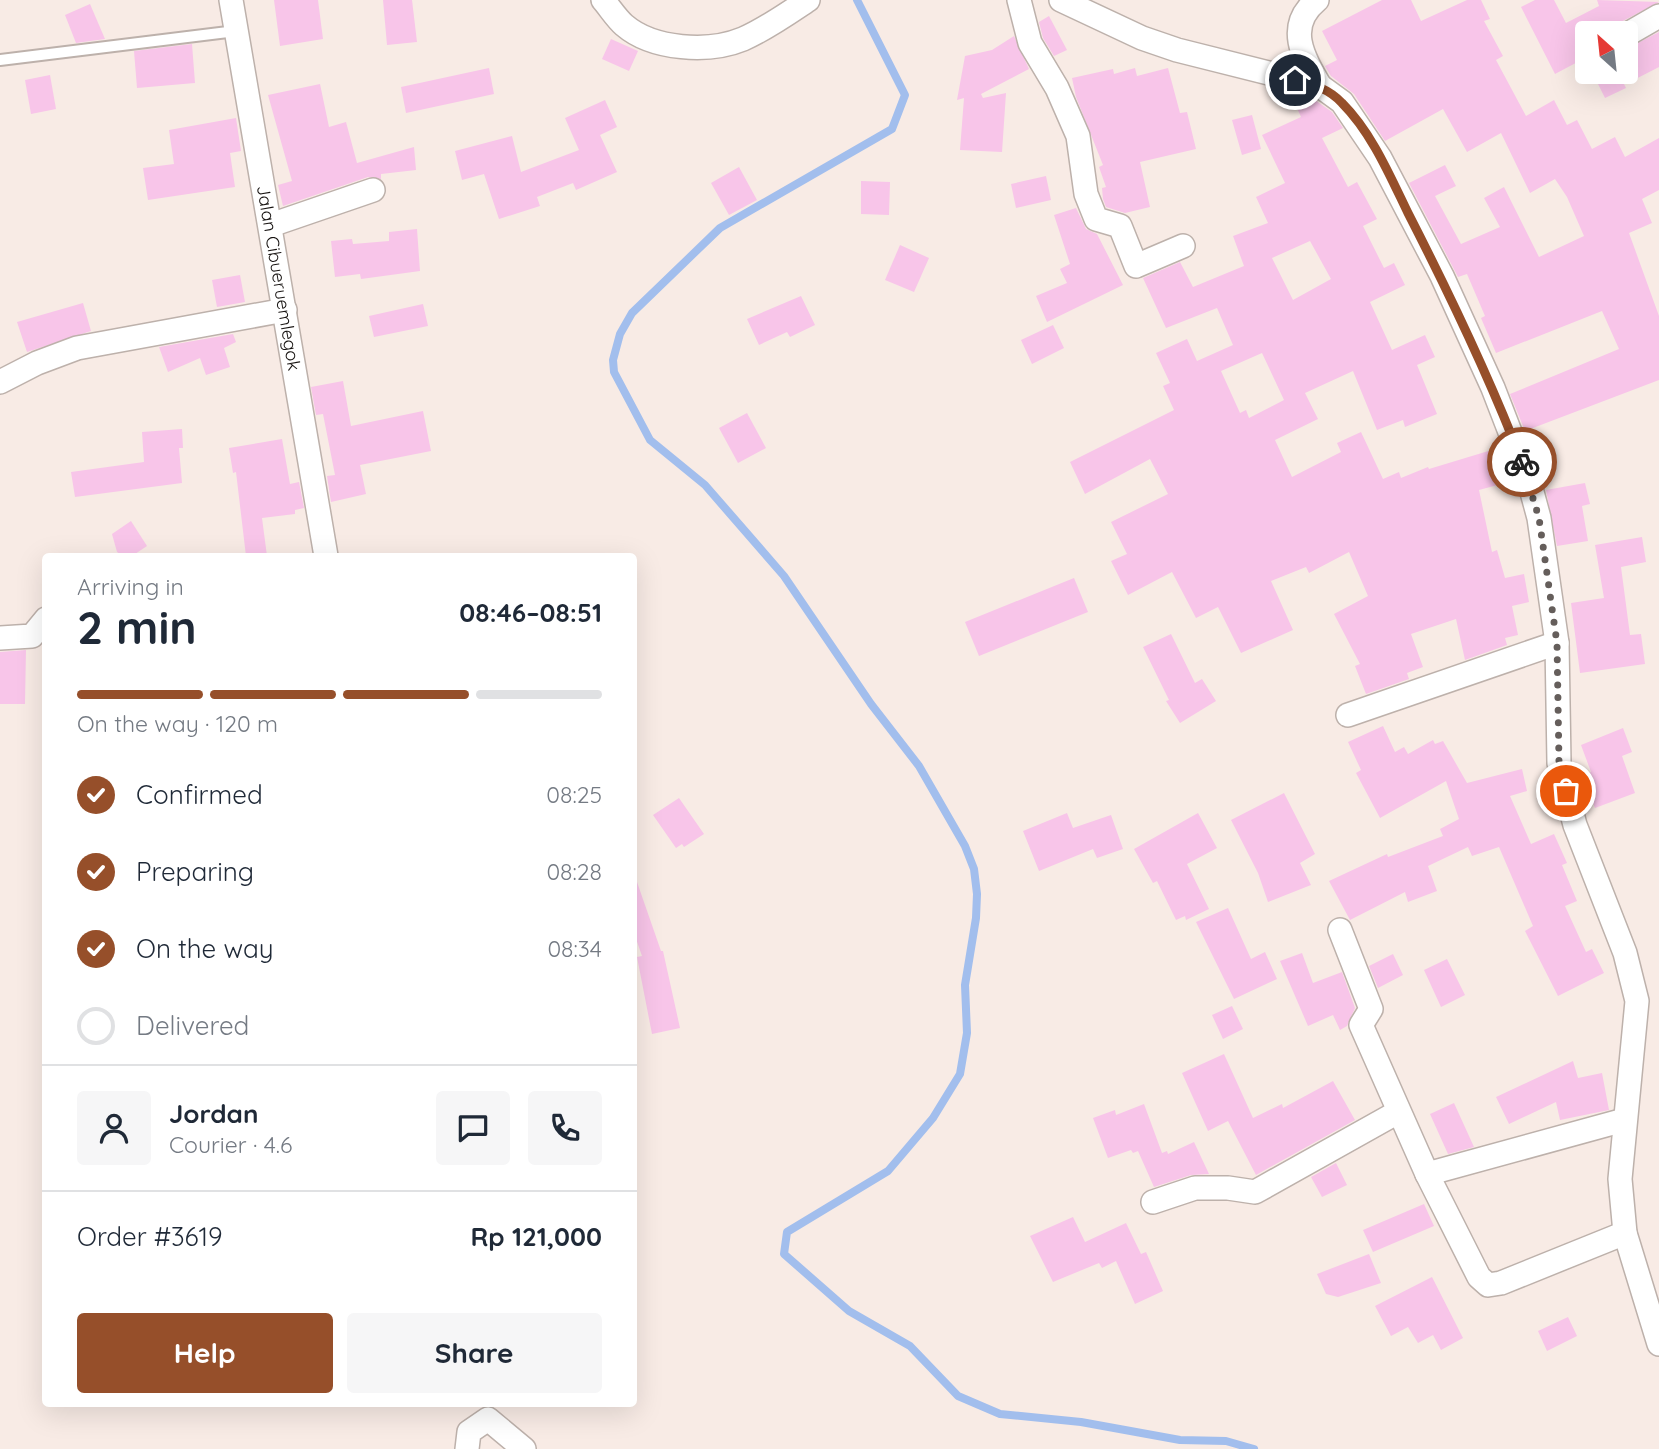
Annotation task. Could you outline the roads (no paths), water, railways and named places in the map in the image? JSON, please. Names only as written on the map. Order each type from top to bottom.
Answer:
[{"type":"street","name":"Jalan Cibueruemlegok","points":[[231,0],[326,553]]},
{"type":"street","points":[[603,0],[623,25],[640,36],[656,42],[707,46],[740,40],[765,28],[808,0]]},
{"type":"street","points":[[1019,0],[1030,43],[1057,88],[1078,136],[1086,194],[1096,219],[1102,223],[1115,222],[1120,226],[1136,266],[1183,246]]},
{"type":"street","points":[[1060,0],[1142,38],[1177,50],[1320,86],[1342,102],[1380,158],[1442,276],[1493,388],[1529,481],[1539,518],[1557,643],[1559,762],[1575,825],[1625,953],[1637,1001],[1620,1168],[1625,1233],[1659,1344]]},
{"type":"street","points":[[1317,0],[1307,8],[1299,24],[1300,50],[1320,86]]},
{"type":"street","points":[[1638,28],[1659,16]]},
{"type":"street","points":[[271,225],[373,190]]},
{"type":"street","points":[[0,382],[37,363],[77,348],[285,310]]},
{"type":"street","points":[[0,638],[32,636],[42,624]]},
{"type":"street","points":[[1348,715],[1557,643]]},
{"type":"street","points":[[1340,930],[1371,1009],[1360,1025],[1427,1174],[1479,1277],[1488,1286],[1502,1283],[1625,1233]]},
{"type":"street","points":[[1153,1202],[1195,1188],[1228,1188],[1255,1192],[1398,1112]]},
{"type":"street","points":[[1427,1174],[1624,1120]]},
{"type":"street","points":[[467,1449],[469,1432],[488,1419],[524,1449]]},
{"type":"lane","points":[[0,60],[236,32]]},
{"type":"waterway","points":[[857,0],[905,95],[892,129],[720,228],[632,313],[620,334],[613,360],[614,372],[650,440],[705,485],[784,576],[871,704],[919,766],[965,846],[974,869],[976,918],[965,985],[967,1033],[960,1074],[933,1118],[888,1171],[787,1232],[784,1254],[849,1311],[910,1346],[958,1396],[1000,1414],[1081,1422],[1180,1440],[1226,1441],[1254,1449]]}]
